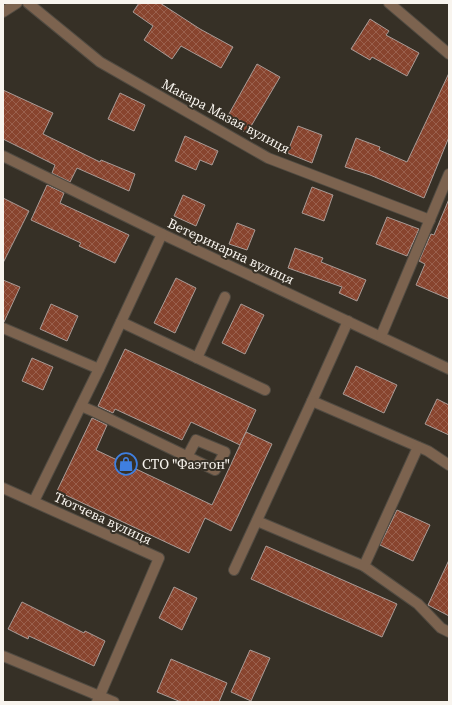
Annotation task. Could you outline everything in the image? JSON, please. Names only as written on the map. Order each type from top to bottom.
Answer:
[{"type":"street","points":[[3,12],[17,3]]},
{"type":"street","name":"Макара Мазая вулиця","points":[[28,3],[100,62],[268,158],[430,220]]},
{"type":"street","points":[[389,3],[449,54]]},
{"type":"street","name":"Ветеринарна вулиця","points":[[3,156],[162,234],[449,369]]},
{"type":"street","points":[[381,336],[449,174]]},
{"type":"street","points":[[34,501],[99,369],[162,234]]},
{"type":"street","points":[[198,358],[225,297]]},
{"type":"street","points":[[234,570],[348,321]]},
{"type":"street","points":[[121,322],[265,390]]},
{"type":"street","points":[[3,328],[99,369]]},
{"type":"street","points":[[312,401],[418,447],[449,464]]},
{"type":"street","points":[[81,406],[187,457]]},
{"type":"street","points":[[364,566],[418,447]]},
{"type":"street","name":"Тютчева вулиця","points":[[3,488],[159,558],[99,699]]},
{"type":"street","points":[[257,521],[364,566],[418,604],[441,628],[449,632]]},
{"type":"street","points":[[3,656],[99,699],[114,702]]},
{"type":"building","points":[[139,3],[160,3],[200,29],[233,47],[221,68],[181,46],[172,59],[144,40],[153,26],[133,12]]},
{"type":"building","points":[[370,19],[389,31],[386,35],[419,53],[407,76],[372,57],[370,60],[351,49]]},
{"type":"building","points":[[257,64],[280,77],[247,133],[225,121]]},
{"type":"building","points":[[449,73],[449,137],[424,198],[370,175],[345,167],[356,138],[380,147],[379,150],[407,162]]},
{"type":"building","points":[[3,90],[53,113],[43,134],[100,162],[101,160],[135,174],[129,191],[77,168],[70,182],[52,173],[55,165],[3,139]]},
{"type":"building","points":[[120,93],[145,105],[134,131],[108,119]]},
{"type":"building","points":[[298,126],[322,135],[312,163],[287,153]]},
{"type":"building","points":[[185,136],[218,151],[212,165],[200,160],[196,170],[175,161]]},
{"type":"building","points":[[47,185],[64,193],[60,203],[129,235],[115,263],[79,246],[81,243],[31,220]]},
{"type":"building","points":[[312,187],[333,195],[324,221],[302,213]]},
{"type":"building","points":[[183,195],[205,205],[196,226],[174,216]]},
{"type":"building","points":[[3,198],[29,211],[3,263]]},
{"type":"building","points":[[449,199],[449,299],[416,285],[425,264],[419,261],[431,234],[434,235]]},
{"type":"building","points":[[387,217],[419,229],[407,256],[376,244]]},
{"type":"building","points":[[237,223],[255,230],[247,250],[229,244]]},
{"type":"building","points":[[295,248],[323,258],[321,262],[366,280],[357,301],[339,293],[342,287],[288,268]]},
{"type":"building","points":[[176,278],[196,288],[175,333],[154,323]]},
{"type":"building","points":[[3,280],[20,287],[4,322],[3,322]]},
{"type":"building","points":[[51,304],[78,316],[67,341],[40,329]]},
{"type":"building","points":[[241,304],[264,315],[245,354],[222,343]]},
{"type":"building","points":[[125,349],[256,410],[240,445],[191,422],[182,440],[115,409],[113,413],[98,406]]},
{"type":"building","points":[[32,358],[53,367],[43,390],[22,381]]},
{"type":"building","points":[[356,366],[397,385],[384,413],[343,394]]},
{"type":"building","points":[[437,399],[449,405],[449,435],[425,424]]},
{"type":"building","points":[[92,418],[107,425],[96,450],[212,505],[246,432],[272,444],[231,531],[205,518],[189,553],[57,491]]},
{"type":"building","points":[[397,510],[430,525],[413,561],[380,545]]},
{"type":"building","points":[[266,546],[397,604],[382,637],[251,579]]},
{"type":"building","points":[[449,560],[449,616],[428,605]]},
{"type":"building","points":[[174,587],[197,598],[182,630],[159,618]]},
{"type":"building","points":[[22,602],[84,633],[85,631],[105,641],[94,666],[29,636],[28,639],[8,629]]},
{"type":"building","points":[[250,650],[270,658],[251,701],[231,692]]},
{"type":"building","points":[[171,659],[227,683],[219,702],[181,702],[157,692]]},
{"type":"place","name":"СТО \"Фаэтон\"","points":[[126,464]]}]
